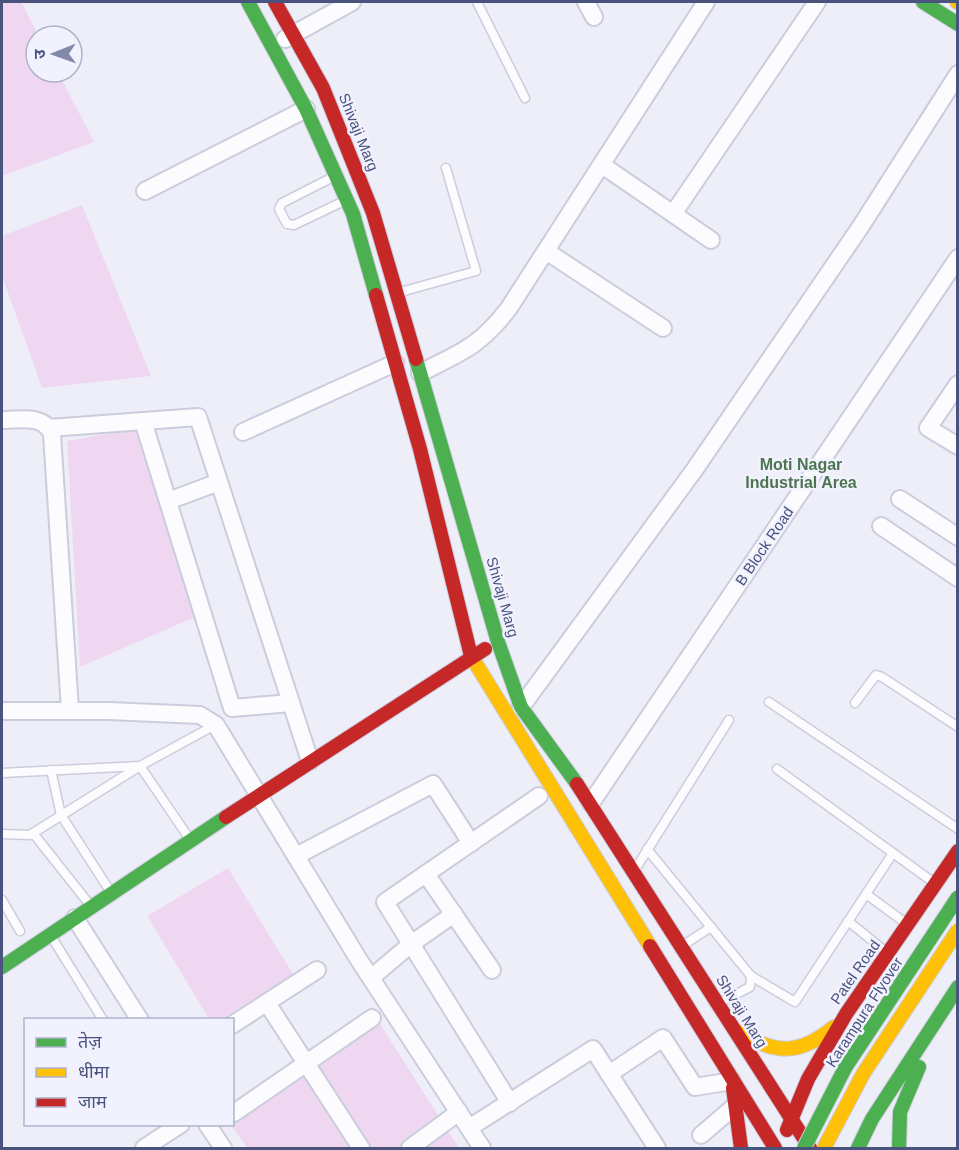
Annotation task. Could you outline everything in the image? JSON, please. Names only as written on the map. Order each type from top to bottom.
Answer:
[{"type":"main road","points":[[248,2],[306,109],[347,199],[395,363],[471,656],[732,1081],[777,1149]]},
{"type":"main road","name":"Shivaji Marg","points":[[275,2],[323,88],[373,213],[498,642],[521,707],[591,803],[810,1149]]},
{"type":"main road","points":[[923,2],[957,24]]},
{"type":"main road","points":[[2,967],[310,761],[471,656],[498,642]]},
{"type":"main road","name":"Patel Road","points":[[777,1149],[808,1079],[846,1014],[873,978],[957,851]]},
{"type":"main road","name":"Karampura Flyover","points":[[804,1149],[845,1068],[957,897]]},
{"type":"main road","points":[[824,1149],[863,1074],[957,930]]},
{"type":"main road","points":[[873,978],[867,990],[867,1004],[871,1018],[880,1028],[892,1035],[906,1037],[920,1034],[931,1026]]},
{"type":"main road","points":[[858,1149],[872,1119],[957,987]]},
{"type":"main road","points":[[899,1149],[900,1112],[943,1010]]},
{"type":"main road","points":[[734,1029],[755,1044],[770,1049],[795,1049],[820,1038],[846,1014]]},
{"type":"main road","points":[[732,1081],[741,1149]]},
{"type":"street","points":[[273,46],[352,2]]},
{"type":"street","points":[[586,2],[594,17]]},
{"type":"street","points":[[420,373],[471,347],[492,331],[706,2]]},
{"type":"street","points":[[673,214],[817,2]]},
{"type":"street","points":[[521,707],[695,469],[951,98],[957,74]]},
{"type":"street","points":[[145,190],[306,109]]},
{"type":"street","points":[[602,165],[711,240]]},
{"type":"street","points":[[546,251],[663,328]]},
{"type":"street","name":"B Block Road","points":[[591,803],[957,258]]},
{"type":"street","points":[[243,432],[395,363]]},
{"type":"street","points":[[957,384],[928,428],[957,446]]},
{"type":"street","points":[[49,428],[198,417],[310,761]]},
{"type":"street","points":[[2,420],[37,419],[49,428],[52,434],[70,710]]},
{"type":"street","points":[[143,421],[232,708],[291,703]]},
{"type":"street","points":[[168,501],[219,482]]},
{"type":"street","points":[[900,499],[957,537]]},
{"type":"street","points":[[881,526],[957,578]]},
{"type":"street","points":[[2,711],[70,710],[200,715],[216,725],[371,978],[482,1149]]},
{"type":"street","points":[[296,856],[433,784],[471,843]]},
{"type":"street","points":[[510,1103],[386,902],[539,796]]},
{"type":"street","points":[[426,874],[492,970]]},
{"type":"street","points":[[371,978],[411,944],[454,914]]},
{"type":"street","points":[[75,918],[139,1018]]},
{"type":"street","points":[[234,1024],[317,970]]},
{"type":"street","points":[[267,1003],[361,1149]]},
{"type":"street","points":[[234,1113],[372,1018]]},
{"type":"street","points":[[609,1074],[663,1038],[695,1087],[732,1081]]},
{"type":"street","points":[[469,1128],[593,1049],[657,1149]]},
{"type":"street","points":[[701,1135],[736,1105]]},
{"type":"street","points":[[410,1149],[459,1112]]},
{"type":"street","points":[[144,1149],[179,1126]]},
{"type":"street","points":[[208,1126],[223,1149]]},
{"type":"lane","points":[[477,2],[525,98]]},
{"type":"lane","points":[[397,293],[476,271],[446,168]]},
{"type":"lane","points":[[336,176],[282,203],[279,209],[287,224],[294,225],[347,199]]},
{"type":"lane","points":[[855,703],[876,675],[957,727]]},
{"type":"lane","points":[[769,702],[957,829]]},
{"type":"lane","points":[[634,871],[729,720]]},
{"type":"lane","points":[[2,834],[33,832],[140,766],[216,725]]},
{"type":"lane","points":[[2,773],[140,766]]},
{"type":"lane","points":[[140,766],[190,841]]},
{"type":"lane","points":[[777,769],[935,884]]},
{"type":"lane","points":[[51,770],[61,815],[111,894]]},
{"type":"lane","points":[[33,832],[92,907]]},
{"type":"lane","points":[[648,849],[751,976],[795,1002],[893,853]]},
{"type":"lane","points":[[866,894],[908,924]]},
{"type":"lane","points":[[2,900],[20,931]]},
{"type":"lane","points":[[848,921],[889,954]]},
{"type":"lane","points":[[682,946],[711,927]]},
{"type":"lane","points":[[50,935],[102,1018]]},
{"type":"lane","points":[[718,1003],[750,987],[751,976]]},
{"type":"shaded area","points":[[2,2],[21,2],[33,24],[24,24],[24,84],[64,84],[94,142],[2,176]]},
{"type":"shaded area","points":[[82,205],[151,376],[42,388],[2,276],[2,236]]},
{"type":"shaded area","points":[[140,428],[195,617],[80,667],[67,441]]},
{"type":"shaded area","points":[[228,868],[293,974],[224,1018],[208,1018],[147,916]]},
{"type":"shaded area","points":[[373,1013],[459,1148],[247,1148],[232,1126],[234,1126],[234,1107]]},
{"type":"traffic: fast","points":[[248,2],[306,109],[353,214],[376,295]]},
{"type":"traffic: fast","points":[[923,2],[958,24]]},
{"type":"traffic: fast","points":[[416,359],[498,642],[521,707],[577,784]]},
{"type":"traffic: fast","points":[[2,967],[226,817]]},
{"type":"traffic: fast","points":[[804,1148],[845,1068],[958,897]]},
{"type":"traffic: fast","points":[[858,1148],[872,1119],[958,987]]},
{"type":"traffic: fast","points":[[899,1148],[900,1112],[919,1067]]},
{"type":"traffic: slow","points":[[471,656],[650,946]]},
{"type":"traffic: slow","points":[[824,1148],[863,1074],[958,930]]},
{"type":"traffic: slow","points":[[739,1032],[765,1045],[788,1049],[810,1043],[834,1027]]},
{"type":"traffic: jam","points":[[275,2],[323,88],[373,213],[416,359]]},
{"type":"traffic: jam","points":[[376,295],[420,449],[471,656]]},
{"type":"traffic: jam","points":[[226,817],[485,649]]},
{"type":"traffic: jam","points":[[577,784],[810,1148]]},
{"type":"traffic: jam","points":[[787,1130],[808,1079],[846,1014],[958,851]]},
{"type":"traffic: jam","points":[[650,946],[775,1148]]},
{"type":"traffic: jam","points":[[733,1088],[741,1148]]},
{"type":"district","name":"Moti Nagar Industrial Area","points":[[801,473]]}]
